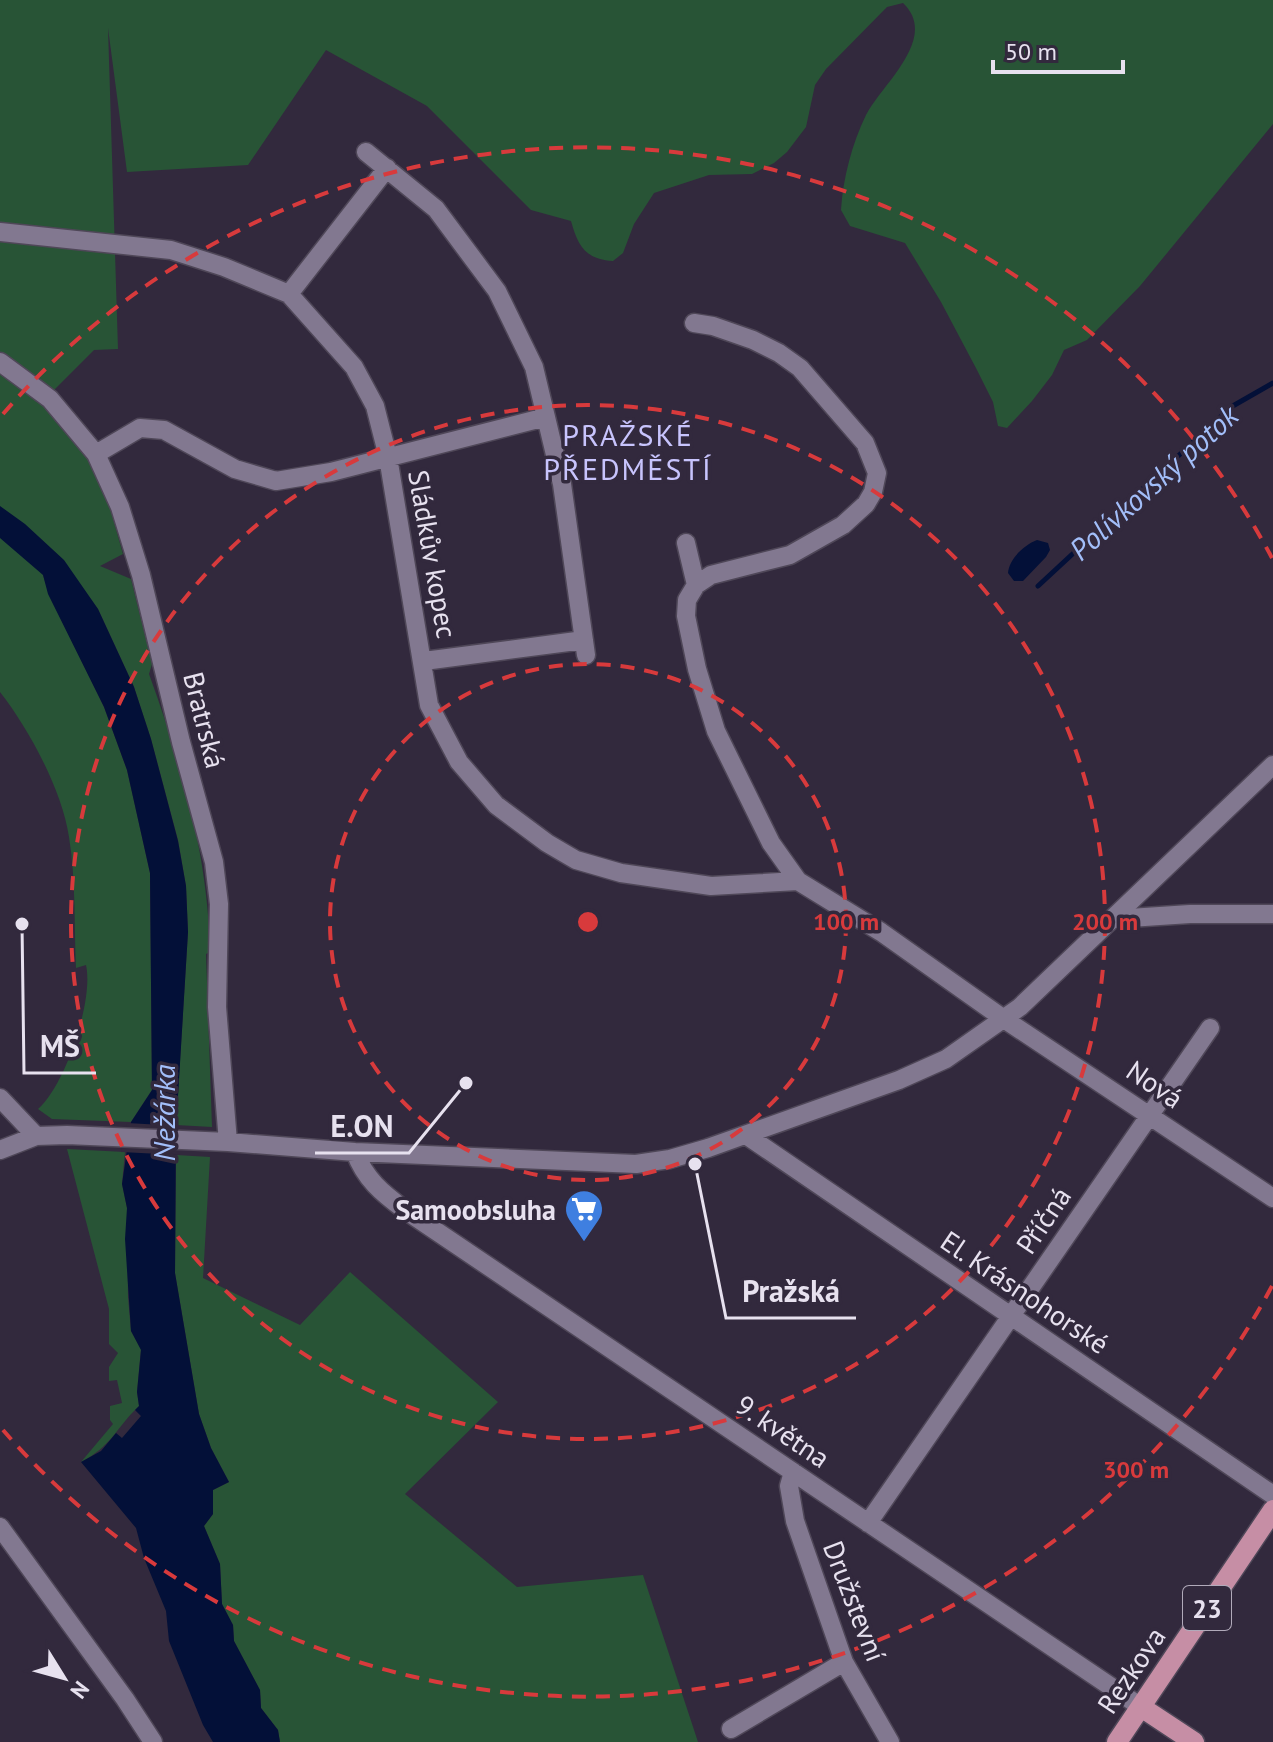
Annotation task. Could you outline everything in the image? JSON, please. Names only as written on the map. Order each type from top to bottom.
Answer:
[{"type":"main road","name":"Rezkova","points":[[1117,1742],[1273,1510]]},
{"type":"main road","name":"9. května","points":[[1141,1707],[1194,1742]]},
{"type":"street","name":"Sládkův kopec","points":[[366,152],[436,209],[497,291],[534,367],[562,484],[585,648],[424,661]]},
{"type":"street","points":[[289,294],[387,168]]},
{"type":"street","name":"Sládkův kopec","points":[[0,232],[171,250],[224,267],[289,294],[354,367],[375,406],[388,457],[429,705],[459,762],[496,805],[547,843],[576,860],[621,873],[711,886],[798,881]]},
{"type":"street","points":[[694,323],[753,340],[800,368],[865,443],[877,473],[873,492],[866,504],[843,525],[802,550],[711,575],[696,585],[687,600],[686,616],[702,687],[716,731],[771,843],[798,881],[881,932],[1004,1019]]},
{"type":"street","name":"Bratrská","points":[[0,362],[50,399],[96,454],[120,507],[141,575],[181,742],[214,862],[219,904],[217,1007],[222,1141]]},
{"type":"street","name":"Sládkův kopec","points":[[96,454],[140,428],[164,430],[235,469],[276,481],[331,472],[546,417]]},
{"type":"street","points":[[686,543],[696,585]]},
{"type":"street","points":[[0,1150],[36,1136],[67,1135],[636,1164],[670,1159],[910,1076],[946,1059],[1004,1019],[1114,919],[1273,765]]},
{"type":"street","points":[[1114,919],[1190,914],[1273,914]]},
{"type":"street","name":"Nová","points":[[1004,1019],[1273,1198]]},
{"type":"street","name":"Příčná","points":[[868,1523],[1210,1028]]},
{"type":"street","points":[[0,1098],[36,1136]]},
{"type":"street","name":"El. Krásnohorské","points":[[746,1135],[1273,1495]]},
{"type":"street","name":"9. května","points":[[355,1152],[368,1179],[382,1194],[1141,1707]]},
{"type":"street","name":"Družstevní","points":[[793,1472],[789,1486],[795,1521],[844,1662],[890,1742]]},
{"type":"street","points":[[0,1527],[153,1742]]},
{"type":"street","points":[[731,1729],[844,1662]]},
{"type":"green space","points":[[0,0],[1273,0],[1273,124],[1140,286],[1087,340],[1064,350],[1052,375],[1007,428],[998,426],[993,402],[977,370],[905,243],[850,226],[841,210],[846,174],[861,126],[912,46],[915,31],[913,17],[903,3],[887,7],[826,69],[815,85],[806,127],[787,152],[752,174],[709,175],[654,193],[634,224],[623,253],[613,261],[603,260],[584,250],[571,221],[531,210],[427,106],[326,50],[248,165],[127,172],[108,28],[118,349],[94,350],[41,403],[68,431],[101,476],[123,554],[100,566],[131,579],[152,664],[149,674],[191,811],[199,845],[208,916],[210,952],[206,954],[212,1127],[176,1125],[188,932],[186,886],[178,840],[134,687],[98,609],[63,561],[43,575],[49,594],[104,707],[127,770],[150,873],[152,1090],[131,1122],[52,1119],[38,1109],[58,1082],[75,1042],[86,999],[87,980],[86,965],[76,968],[73,870],[65,819],[43,761],[0,692]]},
{"type":"green space","points":[[67,1149],[125,1152],[122,1184],[127,1208],[128,1297],[131,1331],[141,1349],[137,1392],[139,1406],[107,1443],[81,1462],[113,1424],[110,1406],[122,1403],[117,1380],[109,1381],[109,1367],[118,1353],[109,1344],[109,1309]]},
{"type":"green space","points":[[176,1155],[210,1157],[203,1278],[300,1325],[350,1272],[498,1402],[405,1494],[517,1587],[643,1575],[698,1742],[280,1742],[278,1730],[261,1708],[260,1690],[234,1641],[233,1625],[222,1604],[220,1564],[204,1526],[213,1514],[213,1490],[229,1482],[211,1448],[199,1414],[175,1273]]},
{"type":"water","name":"Nežárka","points":[[0,506],[64,560],[98,609],[134,687],[178,841],[186,886],[188,932],[176,1129],[175,1273],[199,1414],[211,1448],[229,1482],[213,1490],[213,1514],[204,1526],[220,1564],[222,1604],[233,1625],[234,1641],[260,1690],[261,1708],[278,1730],[280,1742],[213,1742],[169,1641],[166,1611],[144,1558],[136,1528],[81,1462],[101,1451],[116,1433],[122,1438],[141,1416],[135,1410],[139,1406],[137,1392],[141,1350],[131,1331],[125,1239],[127,1208],[122,1184],[131,1122],[152,1090],[150,873],[127,770],[104,707],[48,594],[43,575],[0,538]]},
{"type":"water","points":[[1037,540],[1048,543],[1050,550],[1023,581],[1014,581],[1008,573],[1011,563],[1022,549]]},
{"type":"pier","points":[[127,1123],[180,1126],[180,1155],[121,1152]]},
{"type":"waterway","name":"Polívkovský potok","points":[[1038,586],[1231,407],[1273,383]]},
{"type":"place","name":"MŠ","points":[[22,924]]},
{"type":"place","name":"E.ON","points":[[466,1083]]},
{"type":"place","name":"Pražská","points":[[695,1164]]},
{"type":"place","name":"Samoobsluha","points":[[584,1243]]},
{"type":"district","name":"PRAŽSKÉ PŘEDMĚSTÍ","points":[[628,451]]}]
